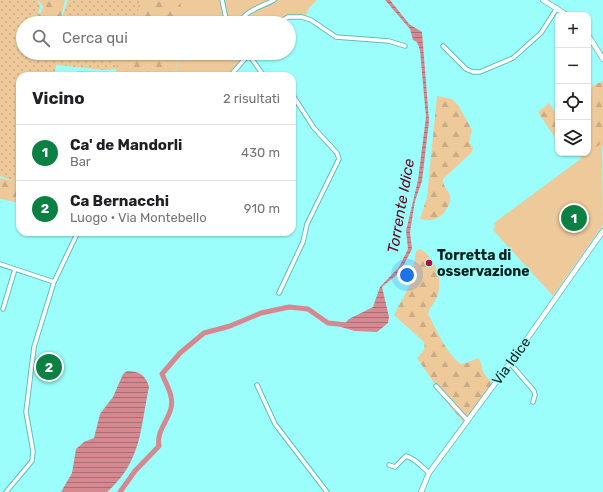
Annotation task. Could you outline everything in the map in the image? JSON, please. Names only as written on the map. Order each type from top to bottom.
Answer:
[{"type":"main road","points":[[543,0],[563,12]]},
{"type":"main road","points":[[591,40],[603,59]]},
{"type":"main road","name":"Via Idice","points":[[420,492],[429,473],[510,363],[603,231]]},
{"type":"street","points":[[222,0],[225,16]]},
{"type":"street","points":[[245,16],[274,0]]},
{"type":"street","points":[[443,46],[466,69],[473,72],[480,72],[513,58],[541,33],[557,8]]},
{"type":"street","points":[[296,17],[311,20],[336,37],[375,40],[406,46]]},
{"type":"street","points":[[233,72],[244,60]]},
{"type":"street","points":[[253,60],[261,72]]},
{"type":"street","points":[[279,293],[284,279],[303,242],[308,224],[339,159],[337,153],[314,128],[296,100]]},
{"type":"street","points":[[6,492],[32,461],[33,451],[26,412],[34,348],[54,282],[76,236]]},
{"type":"street","points":[[0,264],[54,282]]},
{"type":"street","points":[[3,309],[15,269]]},
{"type":"street","points":[[510,363],[534,391],[535,395],[533,402]]},
{"type":"street","points":[[257,385],[275,424],[327,492]]},
{"type":"street","points":[[436,386],[468,421]]},
{"type":"street","points":[[389,465],[395,467],[406,456],[414,459],[429,473]]},
{"type":"green space","points":[[0,0],[38,0],[40,6],[38,15],[36,16],[16,16],[16,60],[156,60],[134,67],[104,70],[56,65],[55,72],[16,72],[16,180],[13,181],[0,176]]},
{"type":"green space","points":[[38,0],[65,0],[62,16],[37,16],[41,12],[43,6]]},
{"type":"green space","points":[[68,0],[158,0],[181,3],[181,16],[62,16]]},
{"type":"green space","points":[[139,0],[158,0],[181,4],[180,16],[138,16]]},
{"type":"green space","points":[[158,0],[317,0],[309,8],[306,15],[296,17],[180,16],[181,4]]},
{"type":"green space","points":[[117,60],[177,60],[176,72],[116,72]]},
{"type":"green space","points":[[177,60],[244,60],[234,72],[176,72]]},
{"type":"green space","points":[[78,71],[116,72],[76,72]]},
{"type":"green space","points":[[603,81],[603,146],[591,155],[591,90],[592,86]]},
{"type":"green space","points":[[437,96],[452,99],[458,105],[472,130],[469,142],[473,148],[471,153],[443,179],[450,198],[445,212],[436,219],[424,220],[420,219],[427,197]]},
{"type":"green space","points":[[549,103],[555,112],[555,139],[554,136],[538,112]]},
{"type":"green space","points":[[602,143],[603,225],[553,296],[493,230],[495,226],[494,223],[584,156],[591,156],[591,151]]},
{"type":"green space","points":[[579,156],[589,156],[584,160]]},
{"type":"green space","points":[[0,178],[12,181],[16,180],[16,202],[0,199]]},
{"type":"green space","points":[[420,249],[431,258],[439,277],[439,290],[437,297],[428,314],[442,340],[450,353],[460,364],[478,358],[485,375],[494,384],[465,424],[437,391],[437,387],[417,358],[424,349],[424,342],[394,315],[411,283],[416,251]]},
{"type":"shaded area","points":[[385,0],[390,0],[409,24],[422,32],[429,121],[422,181],[415,201],[410,232],[412,249],[400,272],[382,287],[389,317],[388,323],[377,332],[355,331],[341,327],[349,319],[373,307],[380,287],[399,267],[408,249],[406,231],[418,180],[426,117],[420,50],[417,42],[413,40],[410,29]]},
{"type":"shaded area","points":[[127,371],[141,374],[146,379],[149,387],[138,444],[127,468],[107,492],[61,492],[72,473],[76,449],[84,442],[94,438],[100,414],[113,397],[123,374]]},
{"type":"waterway","name":"Torrente Idice","points":[[120,492],[135,471],[159,446],[159,436],[170,413],[172,404],[169,390],[162,374],[180,353],[204,333],[230,326],[261,313],[289,307],[308,309],[328,323],[348,325]]},
{"type":"place","name":"Ca' de Mandorli","points":[[574,218]]},
{"type":"place","name":"Torretta di osservazione","points":[[429,263]]},
{"type":"place","name":"Ca Bernacchi","points":[[49,367]]}]
